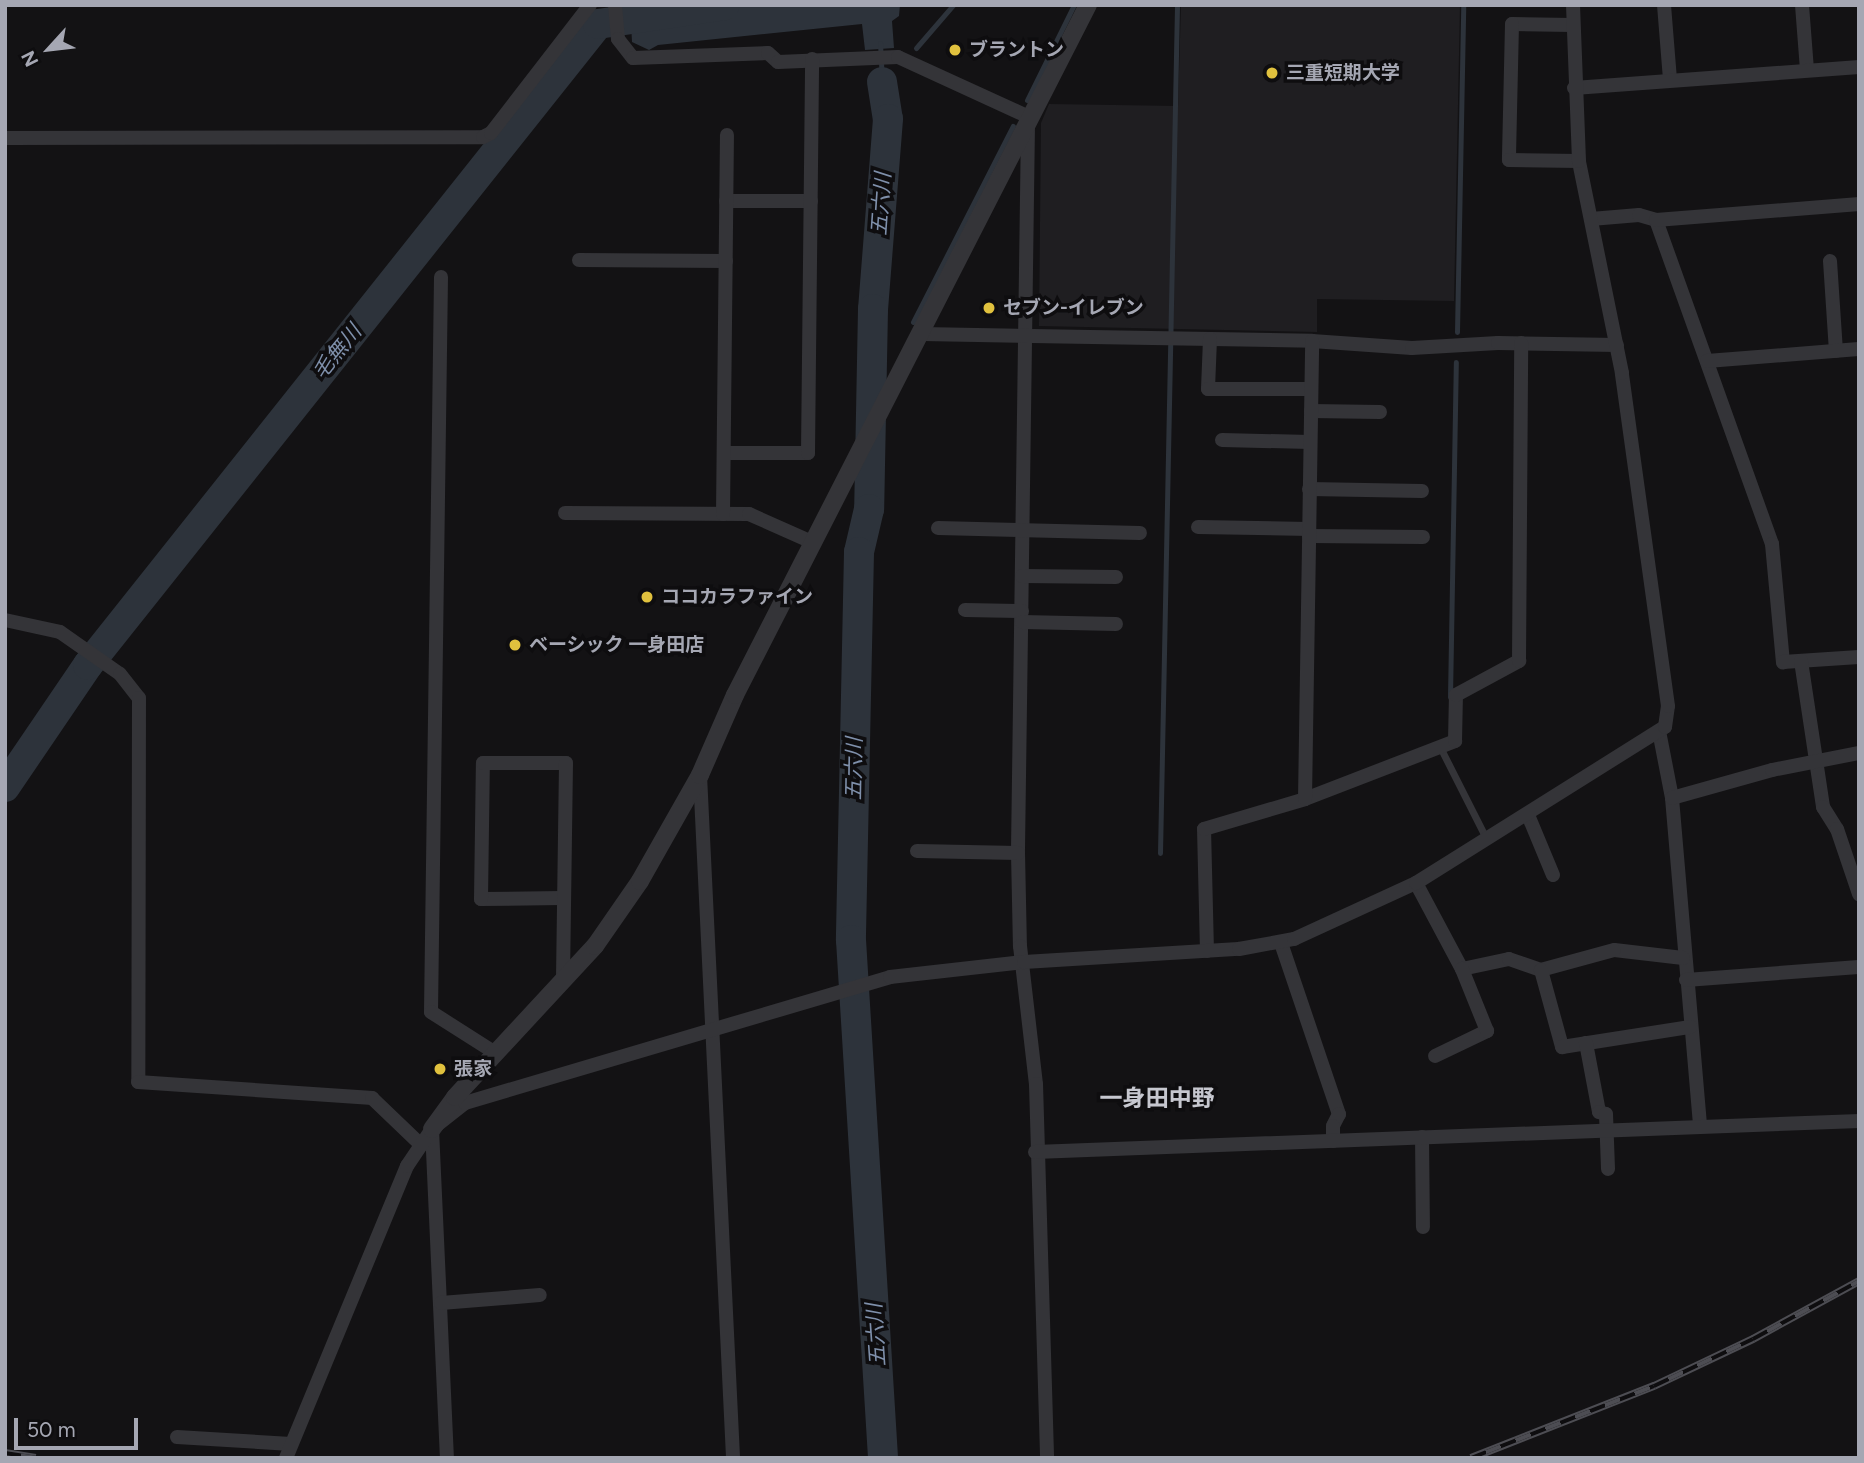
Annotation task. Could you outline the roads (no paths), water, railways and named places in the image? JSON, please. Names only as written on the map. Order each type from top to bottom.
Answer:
[{"type":"street","points":[[5,138],[483,137],[491,134],[590,5]]},
{"type":"street","points":[[615,5],[618,39],[622,50],[643,59],[768,53],[778,62],[898,57],[1030,121]]},
{"type":"street","points":[[177,1437],[288,1451],[407,1166],[432,1129],[563,981],[625,904],[700,775],[734,695],[850,477],[1088,5]]},
{"type":"street","points":[[460,1100],[890,977],[1024,962],[1207,951],[1281,943],[1336,923],[1416,883],[1659,732],[1667,722],[1668,706],[1617,345],[1579,161],[1574,88],[1573,5]]},
{"type":"street","points":[[1664,5],[1670,80]]},
{"type":"street","points":[[1802,5],[1807,70]]},
{"type":"street","points":[[1572,24],[1512,24],[1509,160],[1579,161]]},
{"type":"street","points":[[724,453],[808,453],[812,59]]},
{"type":"street","points":[[1574,88],[1859,66]]},
{"type":"street","points":[[1030,121],[1024,336],[1018,853],[1020,946],[1024,962],[1035,1084],[1035,1152],[1047,1458]]},
{"type":"street","points":[[723,514],[727,135]]},
{"type":"street","points":[[726,201],[811,201]]},
{"type":"street","points":[[1591,219],[1639,215],[1656,220],[1859,204]]},
{"type":"street","points":[[1656,220],[1772,544],[1783,662],[1859,657]]},
{"type":"street","points":[[579,260],[726,261]]},
{"type":"street","points":[[1830,261],[1836,351]]},
{"type":"street","points":[[441,277],[431,1012],[497,1054]]},
{"type":"street","points":[[922,334],[1312,341],[1412,348],[1521,344],[1617,345]]},
{"type":"street","points":[[1210,339],[1208,389],[1311,389]]},
{"type":"street","points":[[1305,799],[1312,341]]},
{"type":"street","points":[[1207,951],[1203,829],[1305,799],[1455,741],[1456,695],[1519,662],[1521,344]]},
{"type":"street","points":[[1707,361],[1859,349]]},
{"type":"street","points":[[1311,411],[1380,412]]},
{"type":"street","points":[[1222,440],[1310,442]]},
{"type":"street","points":[[1310,489],[1422,491]]},
{"type":"street","points":[[565,513],[723,514],[766,520],[814,543]]},
{"type":"street","points":[[1198,527],[1423,537]]},
{"type":"street","points":[[938,528],[1140,533]]},
{"type":"street","points":[[1022,576],[1116,578]]},
{"type":"street","points":[[965,610],[1116,624]]},
{"type":"street","points":[[5,620],[61,632],[120,674],[135,690],[141,709],[138,1082],[360,1095],[381,1104],[421,1145]]},
{"type":"street","points":[[1801,661],[1823,807],[1852,853],[1859,894]]},
{"type":"street","points":[[1659,732],[1672,798],[1683,958],[1700,1125]]},
{"type":"street","points":[[1672,798],[1814,760],[1859,752]]},
{"type":"street","points":[[562,898],[481,900],[483,762],[566,763],[562,898],[563,981]]},
{"type":"street","points":[[700,775],[733,1458]]},
{"type":"street","points":[[1528,815],[1553,875]]},
{"type":"street","points":[[917,851],[1018,853]]},
{"type":"street","points":[[1416,883],[1462,969],[1486,1031],[1435,1056]]},
{"type":"street","points":[[1281,943],[1339,1114],[1333,1126],[1333,1140]]},
{"type":"street","points":[[1462,969],[1509,959],[1541,970],[1614,950],[1683,958]]},
{"type":"street","points":[[1686,980],[1859,967]]},
{"type":"street","points":[[1541,970],[1562,1047],[1690,1027]]},
{"type":"street","points":[[1586,1043],[1599,1112],[1606,1114],[1608,1169]]},
{"type":"street","points":[[1035,1152],[1859,1121]]},
{"type":"street","points":[[432,1129],[447,1458]]},
{"type":"street","points":[[1422,1137],[1423,1227]]},
{"type":"street","points":[[441,1303],[540,1295]]},
{"type":"lane","points":[[1440,747],[1487,841]]},
{"type":"waterway","name":"毛無川","points":[[5,787],[88,665],[598,24],[725,5]]},
{"type":"waterway","points":[[916,48],[953,5]]},
{"type":"waterway","points":[[1027,100],[1074,5]]},
{"type":"waterway","points":[[1160,853],[1177,5]]},
{"type":"waterway","points":[[1457,332],[1463,5]]},
{"type":"waterway","points":[[880,43],[882,82]]},
{"type":"waterway","name":"五六川","points":[[882,82],[888,119],[873,309],[869,509],[859,552],[851,940],[883,1458]]},
{"type":"waterway","points":[[913,322],[1013,126]]},
{"type":"waterway","points":[[1450,697],[1456,362]]},
{"type":"railway","points":[[1471,1458],[1654,1386],[1753,1339],[1859,1281]]},
{"type":"railway","points":[[5,1453],[36,1458]]},
{"type":"place","name":"ブラントン","points":[[955,50]]},
{"type":"place","name":"三重短期大学","points":[[1272,73]]},
{"type":"place","name":"セブン-イレブン","points":[[989,308]]},
{"type":"place","name":"ココカラファイン","points":[[647,597]]},
{"type":"place","name":"ベーシック 一身田店","points":[[515,645]]},
{"type":"place","name":"張家","points":[[440,1069]]},
{"type":"district","name":"一身田中野","points":[[1157,1098]]}]
